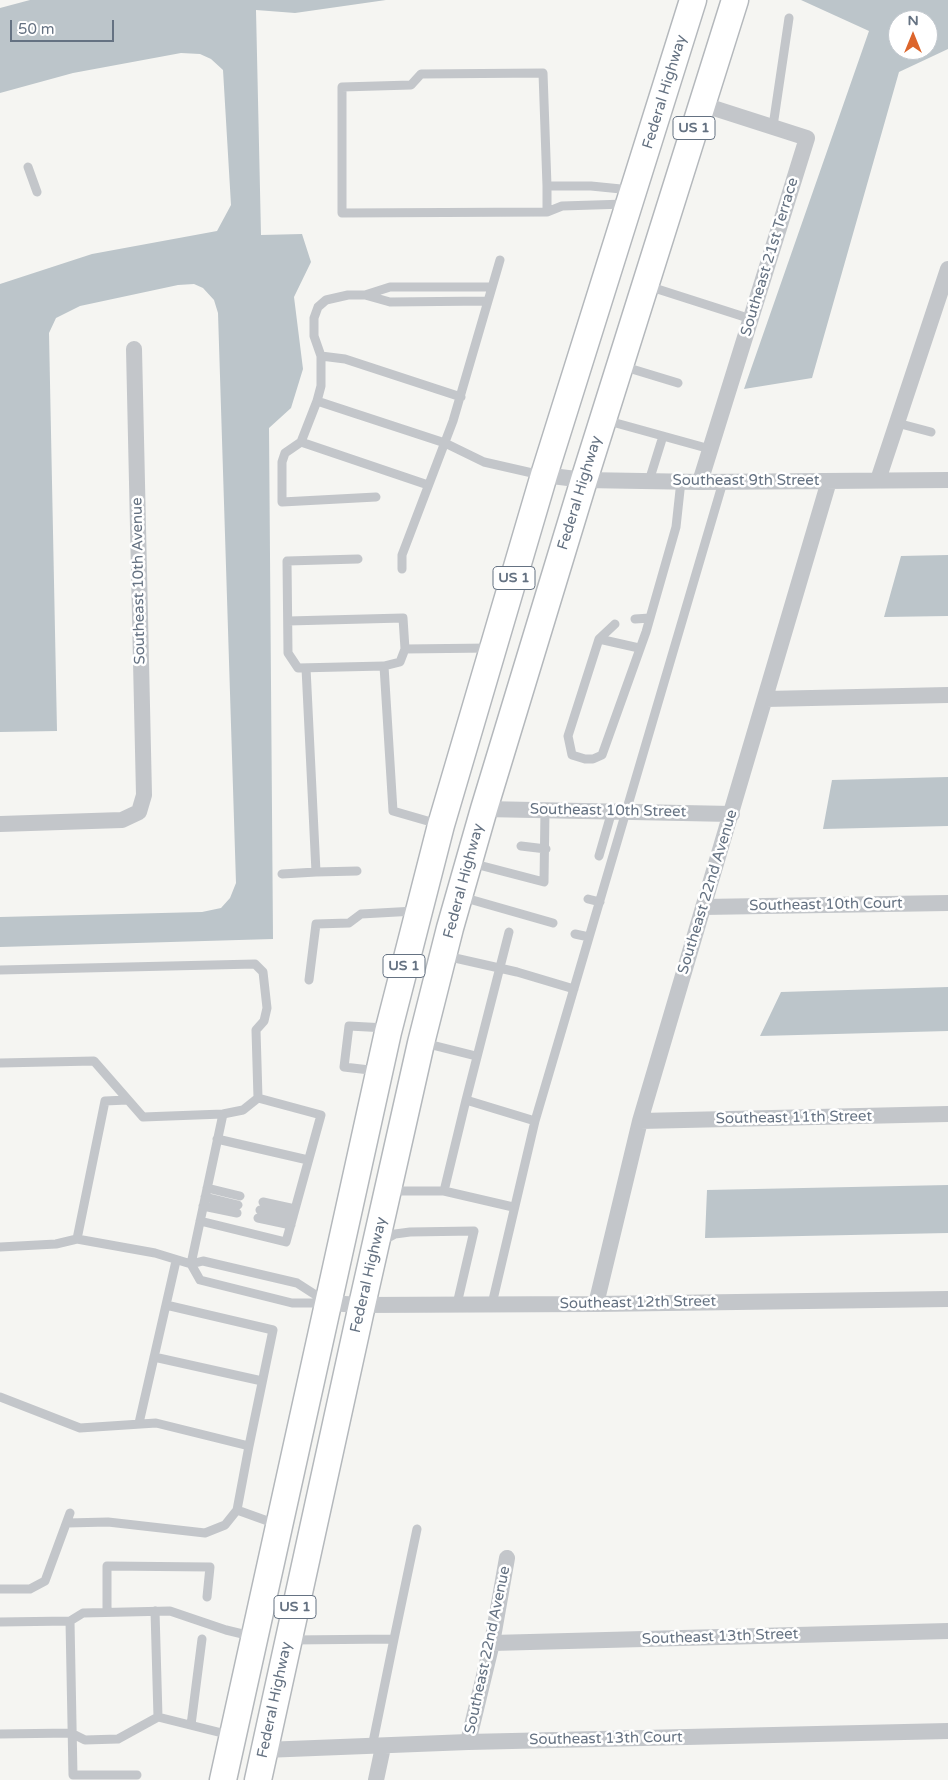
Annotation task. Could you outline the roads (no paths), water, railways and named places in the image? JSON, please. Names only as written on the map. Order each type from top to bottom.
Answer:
[{"type":"main road","name":"Federal Highway","points":[[223,1780],[379,1071],[418,911],[492,648],[544,476],[694,0]]},
{"type":"main road","name":"Federal Highway","points":[[258,1780],[362,1305],[422,1042],[464,880],[584,480],[734,0]]},
{"type":"main road","points":[[652,132],[655,177],[660,193],[669,207]]},
{"type":"main road","points":[[631,197],[643,202],[650,218],[654,256]]},
{"type":"main road","points":[[460,759],[466,790],[484,809]]},
{"type":"main road","points":[[441,825],[456,850],[464,880]]},
{"type":"main road","points":[[244,1685],[251,1718],[264,1750]]},
{"type":"main road","points":[[232,1736],[240,1749],[248,1780]]},
{"type":"street","name":"Southeast 21st Terrace","points":[[700,482],[807,138],[701,104]]},
{"type":"street","points":[[878,480],[948,269]]},
{"type":"street","name":"Southeast 10th Avenue","points":[[0,824],[122,820],[139,812],[144,795],[134,349]]},
{"type":"street","name":"Southeast 9th Street","points":[[544,476],[584,480],[681,482],[948,480]]},
{"type":"street","name":"Southeast 22nd Avenue","points":[[596,1304],[640,1121],[829,482]]},
{"type":"street","points":[[766,699],[948,695]]},
{"type":"street","name":"Southeast 10th Street","points":[[484,809],[732,814]]},
{"type":"street","name":"Southeast 10th Court","points":[[704,907],[948,903]]},
{"type":"street","name":"Southeast 11th Street","points":[[640,1121],[948,1114]]},
{"type":"street","name":"Southeast 12th Street","points":[[328,1303],[362,1305],[596,1304],[948,1299]]},
{"type":"street","name":"Southeast 22nd Avenue","points":[[468,1742],[492,1643],[507,1558]]},
{"type":"street","name":"Southeast 13th Street","points":[[492,1643],[948,1631]]},
{"type":"street","name":"Southeast 13th Court","points":[[264,1750],[468,1742],[948,1732]]},
{"type":"street","points":[[376,1780],[378,1747]]},
{"type":"lane","points":[[773,126],[789,18]]},
{"type":"lane","points":[[547,212],[543,73],[421,74],[411,85],[342,87],[342,213],[547,212],[562,206],[631,197]]},
{"type":"lane","points":[[28,167],[37,192]]},
{"type":"lane","points":[[547,186],[591,186],[631,197]]},
{"type":"lane","points":[[402,569],[402,555],[445,443],[500,260]]},
{"type":"lane","points":[[645,285],[751,319]]},
{"type":"lane","points":[[365,295],[390,287],[492,288]]},
{"type":"lane","points":[[376,497],[282,502],[282,462],[285,453],[301,442],[321,386],[321,356],[314,336],[314,318],[318,307],[326,300],[348,295],[365,295],[390,302],[488,301]]},
{"type":"lane","points":[[321,356],[346,359],[460,397]]},
{"type":"lane","points":[[620,365],[678,383]]},
{"type":"lane","points":[[316,401],[445,443],[484,462],[544,476]]},
{"type":"lane","points":[[603,419],[710,449]]},
{"type":"lane","points":[[897,423],[931,432]]},
{"type":"lane","points":[[649,481],[663,436]]},
{"type":"lane","points":[[301,442],[428,485]]},
{"type":"lane","points":[[615,624],[598,639],[568,736],[572,755],[585,759],[593,759],[602,755],[650,618],[676,528],[681,482]]},
{"type":"lane","points":[[492,1304],[513,1208],[535,1121],[600,902],[619,811],[723,482]]},
{"type":"lane","points":[[288,621],[403,614],[404,649],[400,662],[384,666],[298,668],[288,652],[287,561],[358,559]]},
{"type":"lane","points":[[635,619],[650,618]]},
{"type":"lane","points":[[598,639],[639,648]]},
{"type":"lane","points":[[404,649],[492,648]]},
{"type":"lane","points":[[384,666],[393,812],[441,825]]},
{"type":"lane","points":[[306,668],[316,872]]},
{"type":"lane","points":[[464,880],[544,882],[546,849],[545,810]]},
{"type":"lane","points":[[599,856],[619,811]]},
{"type":"lane","points":[[521,846],[546,849]]},
{"type":"lane","points":[[282,874],[358,871]]},
{"type":"lane","points":[[464,880],[553,924]]},
{"type":"lane","points":[[588,899],[600,902]]},
{"type":"lane","points":[[309,980],[316,924],[349,923],[361,914],[418,911]]},
{"type":"lane","points":[[444,1191],[476,1056],[509,932]]},
{"type":"lane","points":[[574,934],[589,937]]},
{"type":"lane","points":[[444,955],[517,972],[574,989]]},
{"type":"lane","points":[[0,970],[255,964],[263,972],[267,1008],[264,1021],[256,1030],[258,1098]]},
{"type":"lane","points":[[379,1071],[344,1067],[349,1026],[389,1028]]},
{"type":"lane","points":[[422,1042],[476,1056]]},
{"type":"lane","points":[[0,1063],[94,1061],[143,1117],[222,1114],[243,1110],[258,1098]]},
{"type":"lane","points":[[200,1221],[286,1242],[321,1115],[258,1098]]},
{"type":"lane","points":[[76,1239],[105,1101],[127,1100]]},
{"type":"lane","points":[[466,1100],[535,1121]]},
{"type":"lane","points":[[222,1114],[191,1264],[200,1280],[292,1303],[328,1303]]},
{"type":"lane","points":[[217,1139],[308,1160]]},
{"type":"lane","points":[[388,1191],[444,1191],[513,1208]]},
{"type":"lane","points":[[205,1197],[238,1205],[205,1197]]},
{"type":"lane","points":[[293,1217],[260,1210],[293,1217]]},
{"type":"lane","points":[[376,1244],[396,1234],[410,1232],[474,1231],[457,1304]]},
{"type":"lane","points":[[0,1247],[56,1244],[76,1239],[155,1254],[191,1264],[203,1261],[297,1284],[328,1303]]},
{"type":"lane","points":[[139,1423],[176,1261]]},
{"type":"lane","points":[[67,1523],[108,1522],[205,1533],[225,1525],[237,1510],[273,1330],[166,1306]]},
{"type":"lane","points":[[154,1357],[262,1381]]},
{"type":"lane","points":[[0,1397],[80,1428],[156,1423],[249,1446]]},
{"type":"lane","points":[[237,1510],[279,1525]]},
{"type":"lane","points":[[0,1589],[30,1589],[45,1581],[70,1513]]},
{"type":"lane","points":[[378,1747],[394,1639],[417,1529]]},
{"type":"lane","points":[[107,1612],[108,1566],[210,1567],[207,1597]]},
{"type":"lane","points":[[0,1622],[70,1621],[83,1613],[155,1611],[181,1613],[226,1630],[254,1636]]},
{"type":"lane","points":[[155,1611],[158,1717]]},
{"type":"lane","points":[[70,1621],[73,1775],[137,1775]]},
{"type":"lane","points":[[191,1726],[202,1639]]},
{"type":"lane","points":[[288,1640],[394,1639]]},
{"type":"lane","points":[[0,1734],[71,1733],[85,1740],[118,1739],[158,1717],[232,1736]]}]
